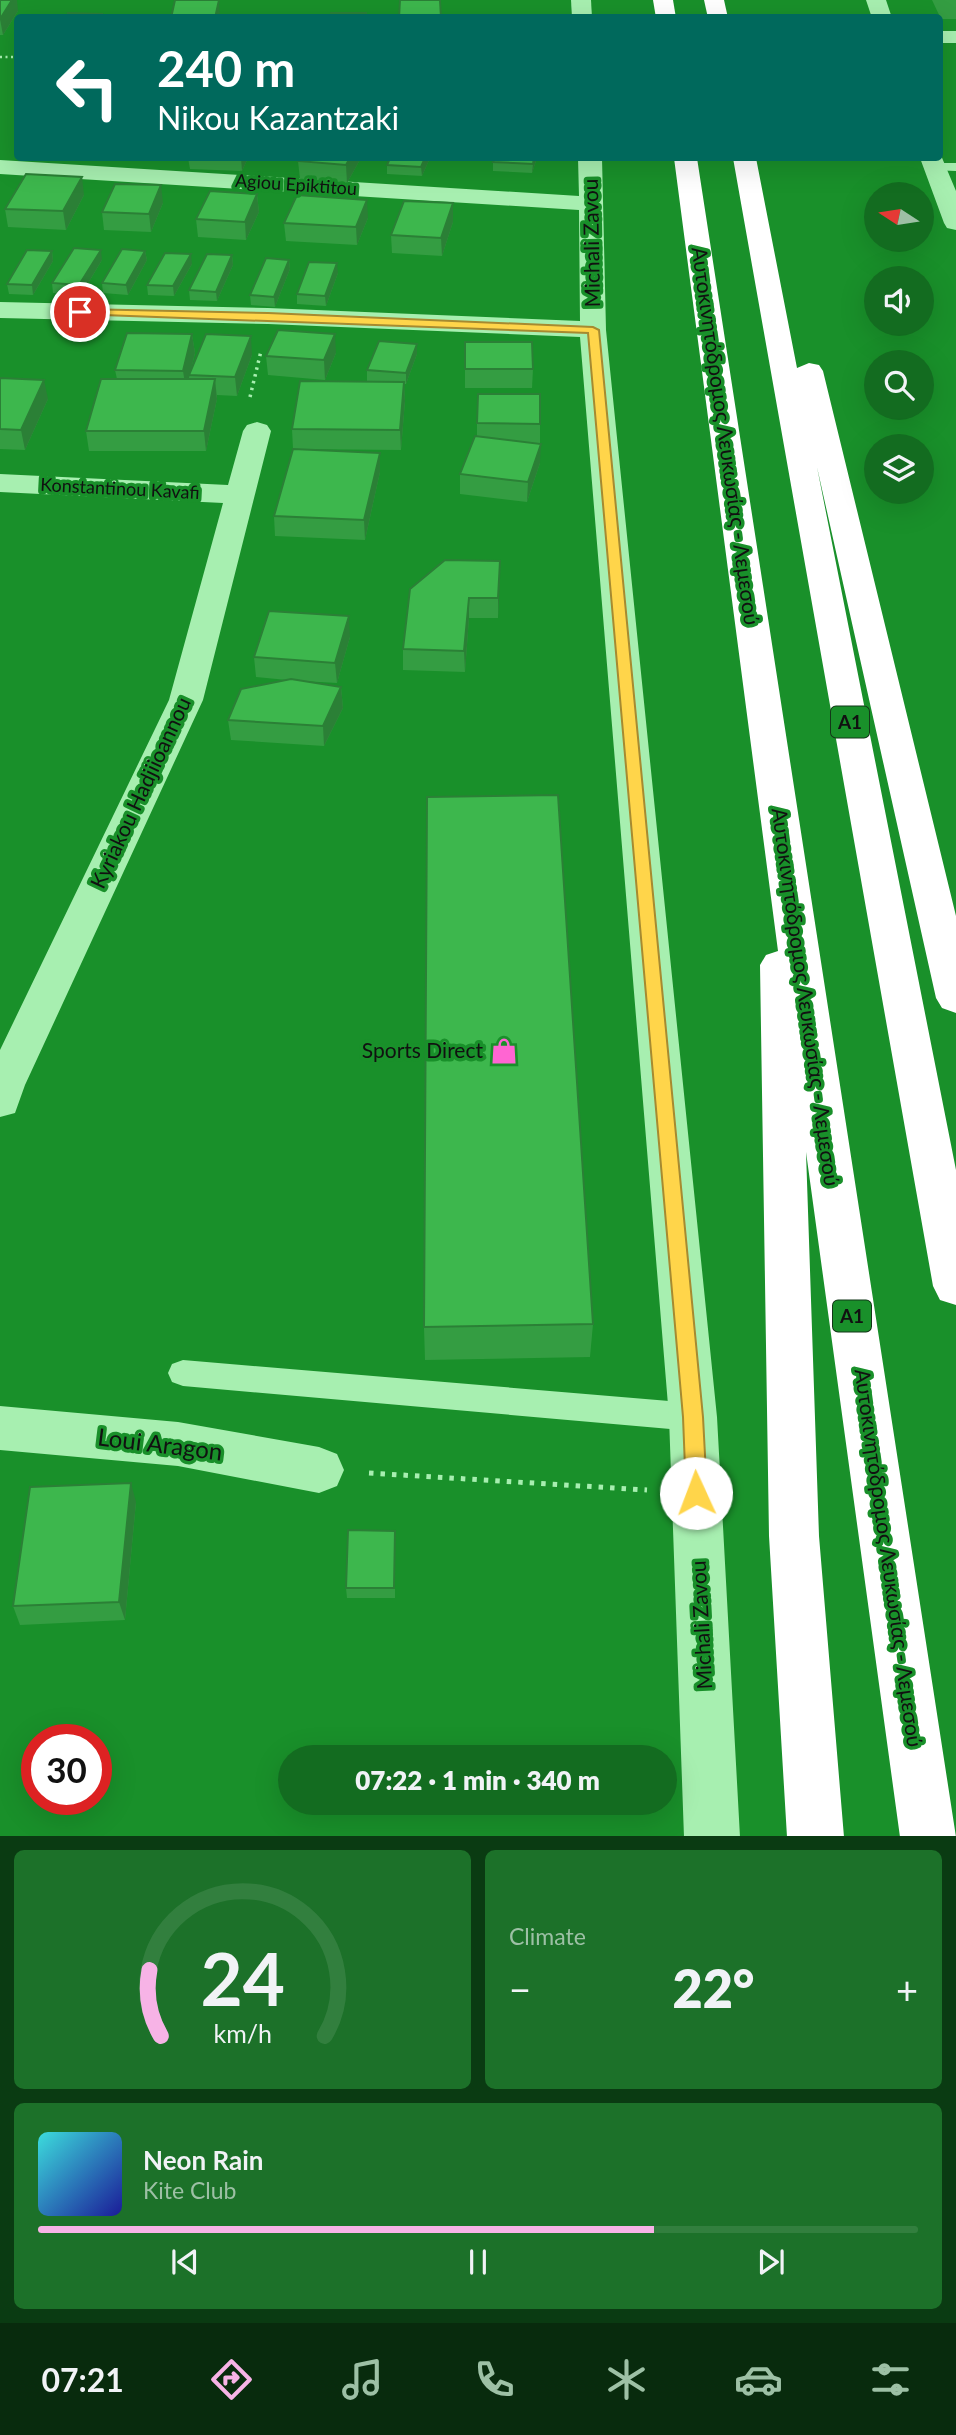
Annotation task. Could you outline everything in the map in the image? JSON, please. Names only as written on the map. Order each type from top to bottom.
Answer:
[{"type":"highway","name":"Αυτοκινητόδρομος Λευκωσίας - Λεμεσού","points":[[685,161],[775,795],[929,1836]]},
{"type":"highway","points":[[747,161],[774,233],[820,415],[956,998]]},
{"type":"highway","name":"A1","points":[[747,161],[956,1286]]},
{"type":"highway","points":[[775,795],[794,1536],[816,1836]]},
{"type":"street","name":"Michali Zavou","points":[[590,161],[593,330],[693,1417],[712,1836]]},
{"type":"street","points":[[941,164],[956,223]]},
{"type":"street","name":"Agiou Epiktitou","points":[[0,167],[592,204]]},
{"type":"street","points":[[0,310],[268,316],[593,330]]},
{"type":"street","name":"Kyriakou Hadjiioannou","points":[[1,1090],[186,700],[257,431]]},
{"type":"street","name":"Konstantinou Kavafi","points":[[0,483],[240,495]]},
{"type":"street","name":"Loui Aragon","points":[[0,1428],[178,1444],[319,1470]]},
{"type":"lane","points":[[183,1373],[693,1417]]},
{"type":"path","points":[[257,431],[249,405],[268,316]]},
{"type":"path","points":[[319,1470],[696,1493]]},
{"type":"building","points":[[0,0],[12,0],[0,19]]},
{"type":"building","points":[[175,0],[219,0],[216,14],[172,14]]},
{"type":"building","points":[[400,0],[440,0],[441,14],[399,14]]},
{"type":"building","points":[[331,13],[366,13],[366,14]]},
{"type":"building","points":[[298,161],[348,161],[346,165]]},
{"type":"building","points":[[389,161],[424,161],[421,167],[387,165]]},
{"type":"building","points":[[494,161],[534,161],[533,164]]},
{"type":"building","points":[[26,174],[82,177],[63,211],[5,209]]},
{"type":"building","points":[[115,184],[161,185],[149,214],[102,212]]},
{"type":"building","points":[[210,191],[257,194],[245,222],[196,219]]},
{"type":"building","points":[[297,195],[367,200],[356,227],[284,223]]},
{"type":"building","points":[[404,201],[453,203],[441,238],[391,235]]},
{"type":"building","points":[[74,248],[101,250],[79,285],[52,283]]},
{"type":"building","points":[[122,249],[145,251],[126,285],[102,283]]},
{"type":"building","points":[[27,250],[52,251],[32,285],[7,284]]},
{"type":"building","points":[[165,253],[191,254],[173,286],[147,285]]},
{"type":"building","points":[[207,254],[232,255],[216,292],[189,290]]},
{"type":"building","points":[[266,258],[289,260],[274,297],[250,295]]},
{"type":"building","points":[[309,262],[337,263],[325,296],[297,294]]},
{"type":"building","points":[[278,330],[335,334],[324,360],[266,356]]},
{"type":"building","points":[[127,333],[192,334],[183,371],[115,370]]},
{"type":"building","points":[[206,334],[251,336],[235,377],[189,375]]},
{"type":"building","points":[[379,341],[417,344],[406,373],[367,370]]},
{"type":"building","points":[[465,342],[532,342],[533,369],[465,369]]},
{"type":"building","points":[[0,378],[44,380],[21,430],[0,429]]},
{"type":"building","points":[[101,379],[215,379],[204,431],[86,431]]},
{"type":"building","points":[[300,381],[404,382],[400,430],[292,429]]},
{"type":"building","points":[[478,394],[540,394],[540,424],[477,423]]},
{"type":"building","points":[[475,436],[541,444],[528,482],[460,474]]},
{"type":"building","points":[[293,449],[380,453],[364,520],[274,516]]},
{"type":"building","points":[[445,560],[500,561],[498,598],[469,598],[464,651],[403,649],[410,589]]},
{"type":"building","points":[[269,611],[349,616],[335,663],[254,657]]},
{"type":"building","points":[[291,679],[341,687],[323,726],[228,720],[241,689]]},
{"type":"building","points":[[558,795],[593,1324],[424,1327],[427,797]]},
{"type":"building","points":[[131,1483],[119,1602],[13,1606],[30,1487]]},
{"type":"building","points":[[348,1530],[395,1531],[394,1588],[346,1588]]},
{"type":"place","name":"Sports Direct","points":[[504,1051]]},
{"type":"route","points":[[80,312],[268,316],[593,330],[693,1417],[696,1493]]}]
